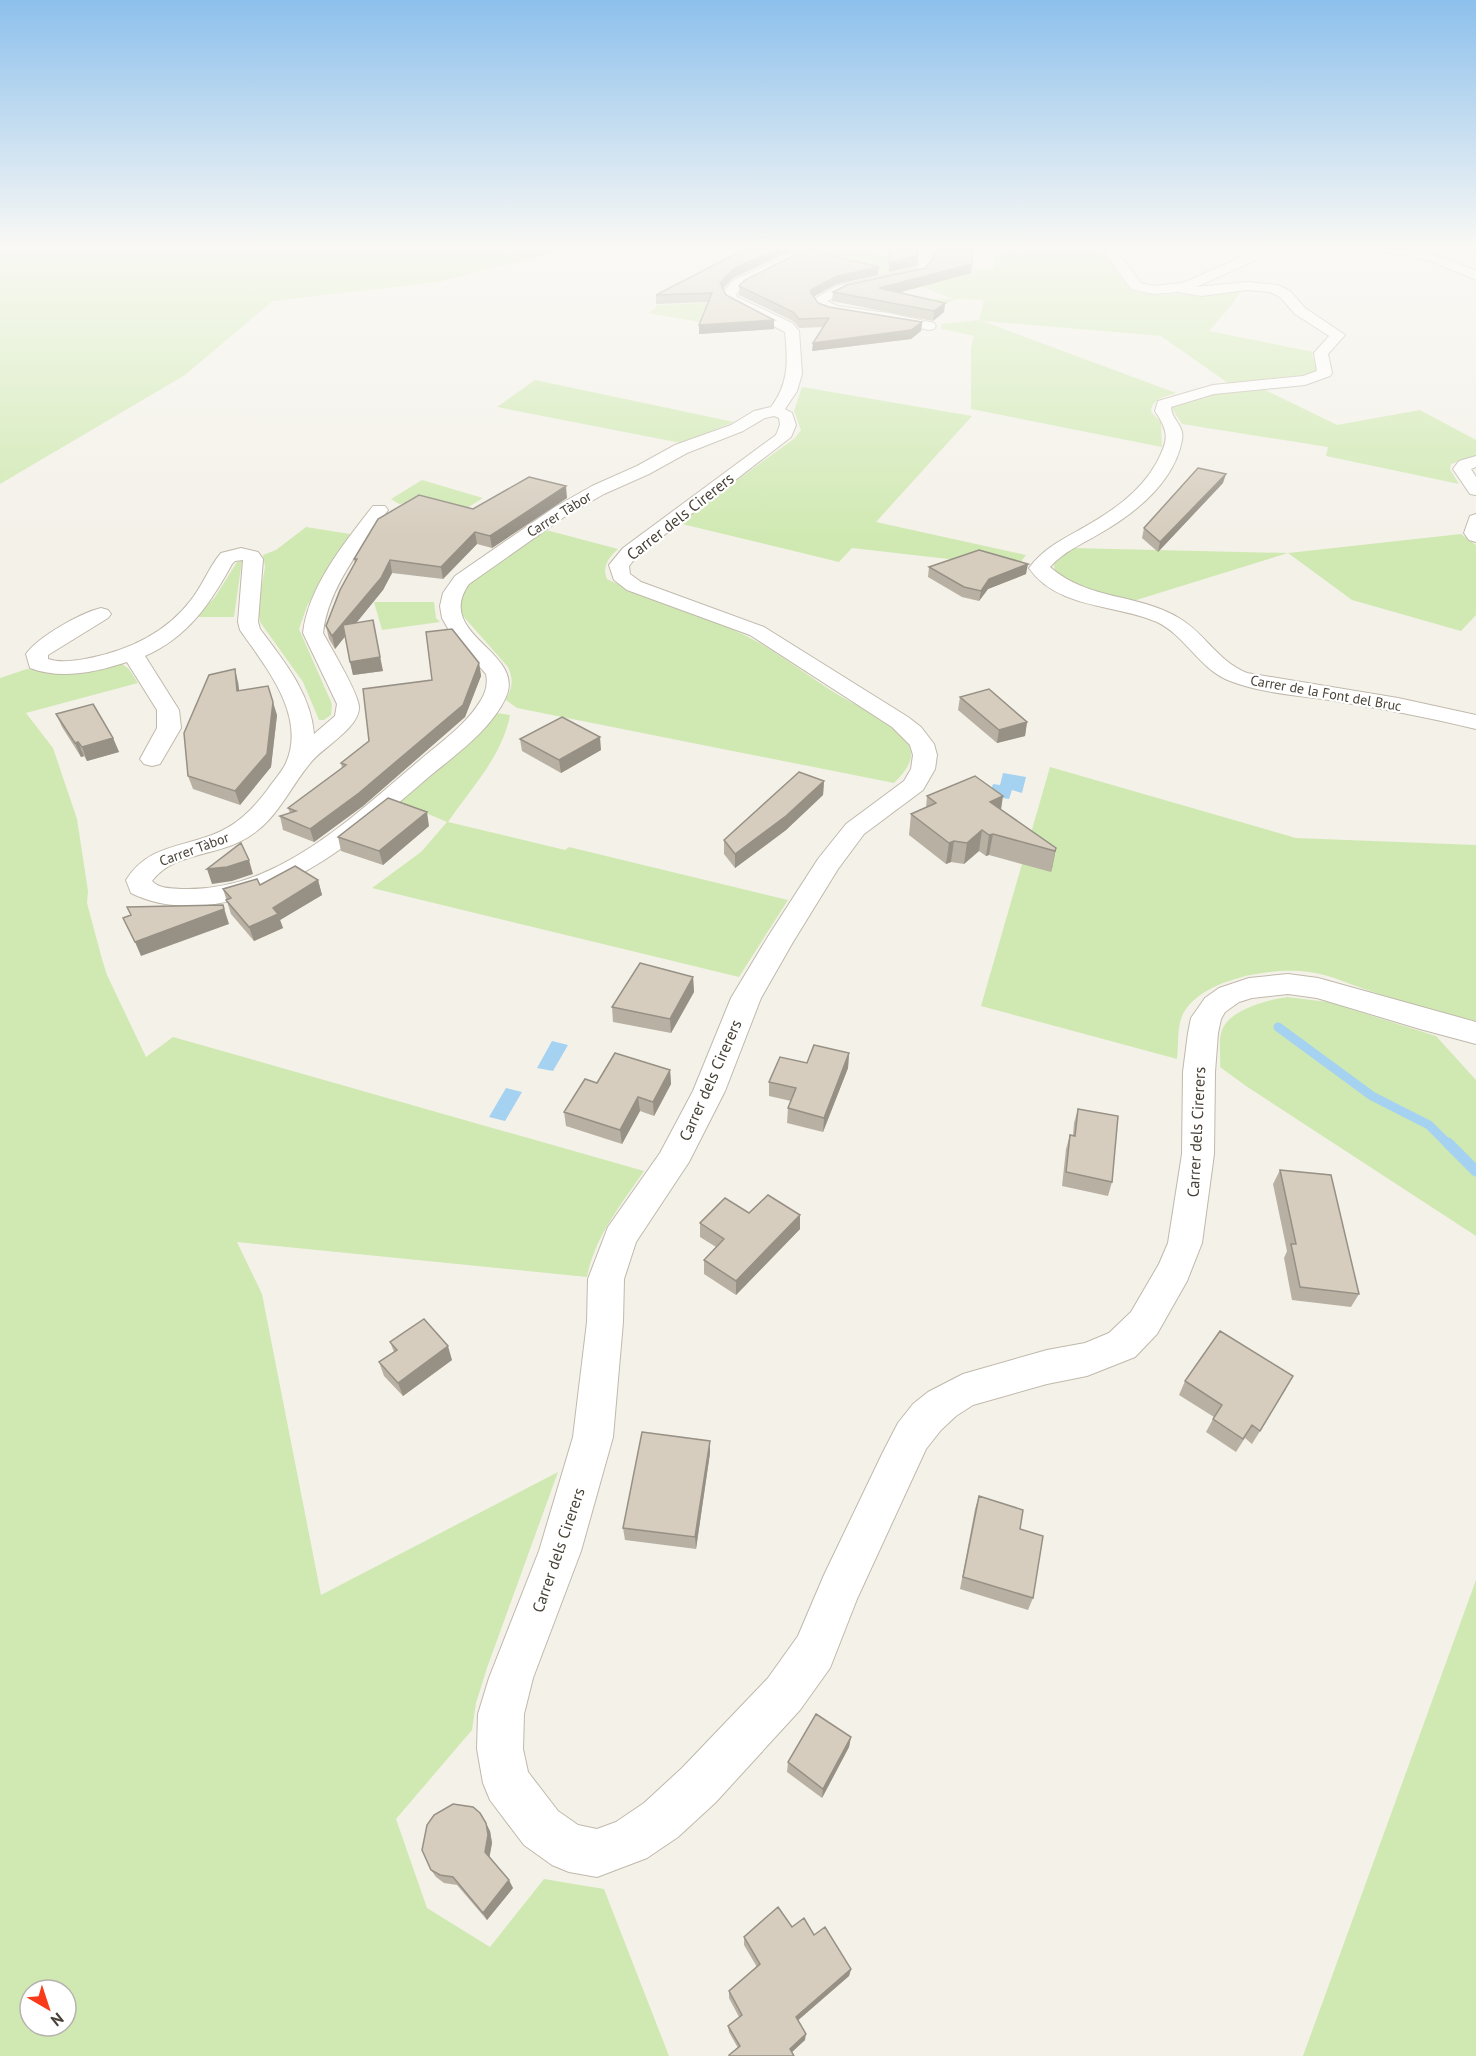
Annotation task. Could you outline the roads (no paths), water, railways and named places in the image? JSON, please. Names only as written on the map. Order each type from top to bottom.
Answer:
[{"type":"street","points":[[776,411],[792,389],[795,379],[793,345]]},
{"type":"street","name":"Carrer de la Font del Bruc","points":[[1328,345],[1321,352],[1326,373],[1305,380],[1213,390],[1164,404],[1163,411],[1174,427],[1173,446],[1157,479],[1143,495],[1122,512],[1047,555],[1039,568],[1053,583],[1077,594],[1165,619],[1183,629],[1206,658],[1231,674],[1476,722]]},
{"type":"street","name":"Carrer Tàbor","points":[[300,759],[269,805],[252,824],[224,840],[159,860],[142,873],[139,880],[140,887],[157,896],[200,896],[235,891],[272,879],[322,849],[441,754],[482,714],[491,702],[499,681],[497,673],[463,635],[449,613],[451,593],[462,580],[580,499],[643,470],[681,449],[737,428],[760,414],[776,411]]},
{"type":"street","name":"Carrer dels Cirerers","points":[[776,411],[784,414],[788,425],[783,437],[630,552],[619,565],[621,576],[634,586],[757,631],[800,656],[913,732],[922,744],[926,755],[923,769],[914,785],[855,829],[827,865],[758,974],[709,1091],[672,1162],[620,1237],[606,1279],[605,1322],[594,1437],[560,1551],[511,1678],[501,1714],[500,1749],[507,1783],[541,1828],[569,1848],[597,1853],[630,1841],[661,1820],[699,1785],[776,1702],[814,1652],[839,1590],[897,1465],[912,1436],[927,1417],[963,1391],[1047,1367],[1087,1359],[1122,1345],[1144,1323],[1174,1270],[1185,1244],[1198,1154],[1199,1072],[1203,1034],[1206,1018],[1215,1005],[1229,995],[1266,985],[1318,988],[1420,1019],[1476,1033]]},
{"type":"street","points":[[1476,461],[1465,465],[1462,469],[1476,490]]},
{"type":"street","points":[[300,759],[338,726],[348,711],[348,704],[313,633],[312,621],[329,587],[379,510]]},
{"type":"street","points":[[1476,520],[1473,533],[1476,536]]},
{"type":"street","points":[[101,614],[39,651],[38,663],[48,667],[72,667],[133,654],[153,644],[180,623],[209,589],[228,557],[241,554],[251,556],[253,560],[248,622],[250,630],[287,682],[295,701],[301,719],[300,759]]},
{"type":"street","points":[[133,654],[168,710],[169,728],[152,759]]},
{"type":"water","points":[[1003,773],[1026,777],[1022,793],[1012,790],[1009,799],[989,796],[993,784],[1000,785]]},
{"type":"water","points":[[552,1041],[568,1045],[553,1071],[537,1068]]},
{"type":"water","points":[[506,1088],[522,1092],[505,1121],[489,1117]]},
{"type":"waterway","points":[[1278,1027],[1372,1096],[1429,1125],[1449,1145]]},
{"type":"waterway","points":[[1448,1143],[1476,1171]]}]
